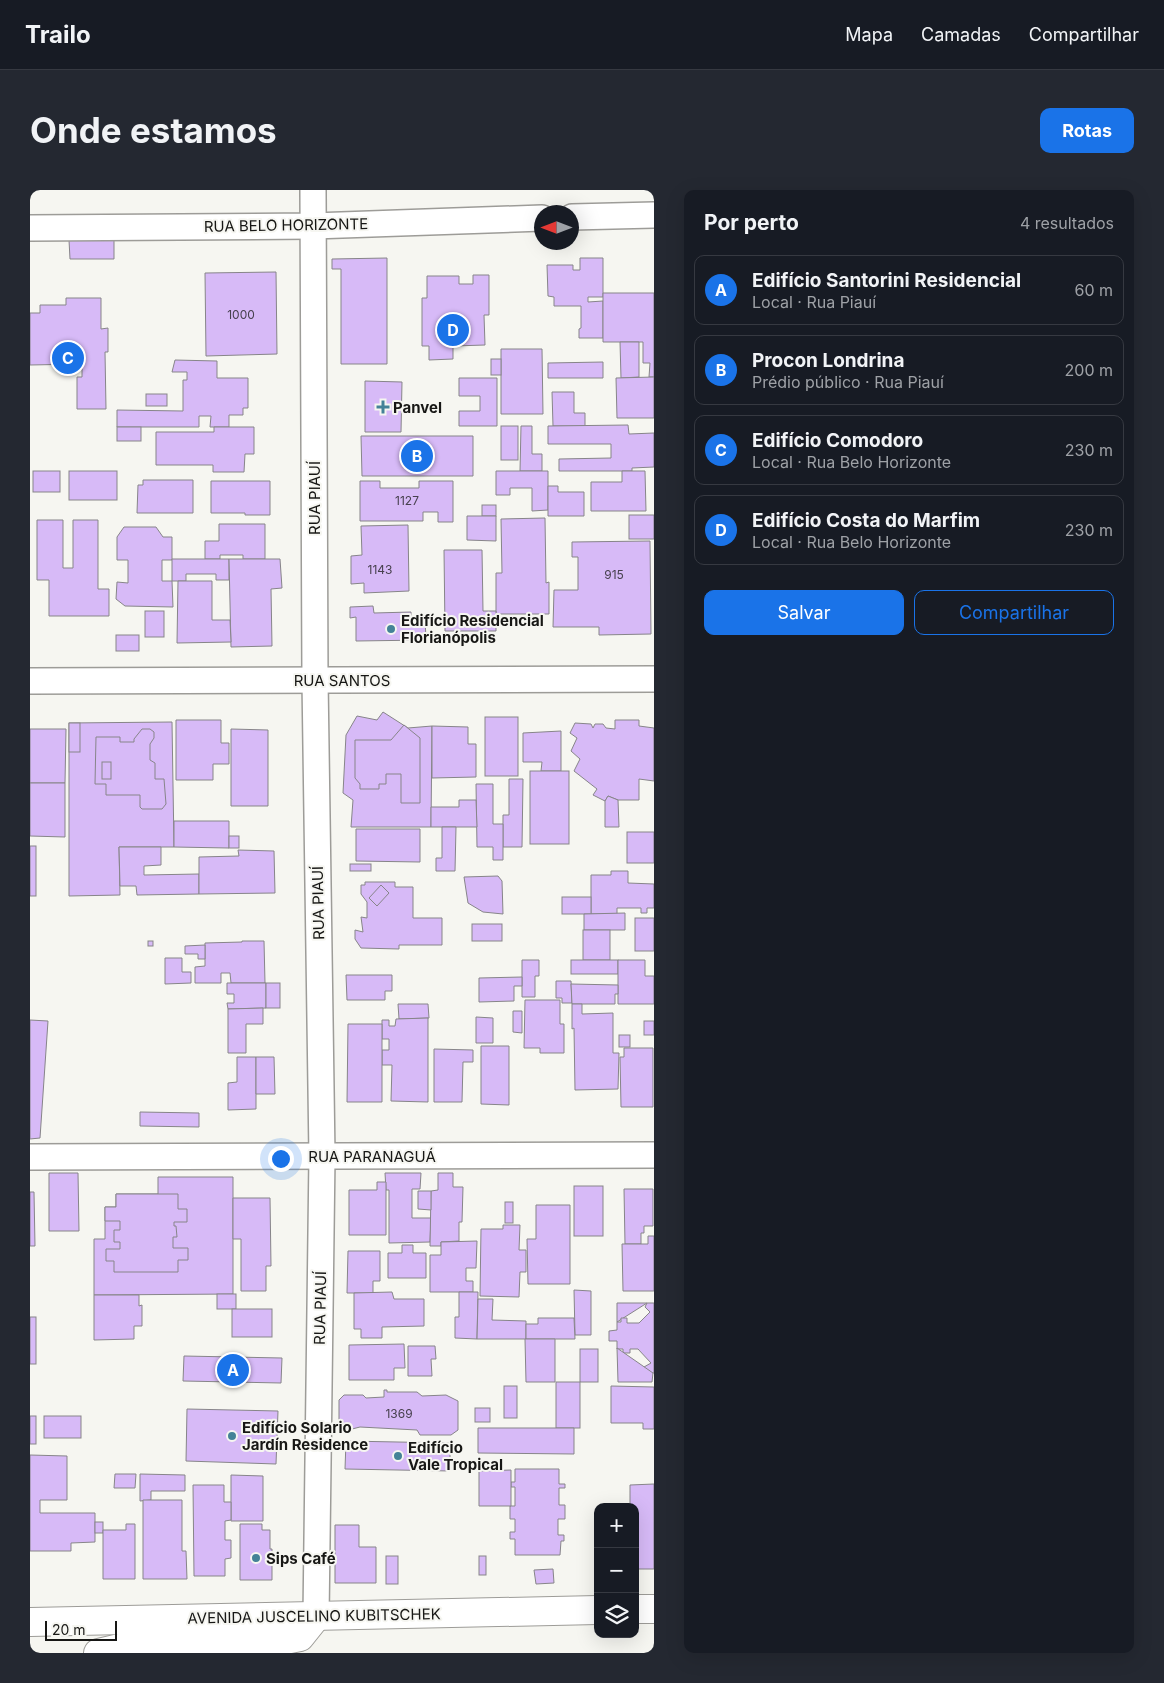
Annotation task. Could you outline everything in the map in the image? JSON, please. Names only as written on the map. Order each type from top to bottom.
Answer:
[{"type":"main road","points":[[639,1610],[654,1609]]},
{"type":"main road","name":"AVENIDA JUSCELINO KUBITSCHEK","points":[[30,1622],[594,1610]]},
{"type":"main road","points":[[98,1653],[140,1643],[266,1644],[300,1637],[316,1617]]},
{"type":"street","name":"RUA PIAUÍ","points":[[313,190],[316,680],[322,1156],[316,1617]]},
{"type":"street","points":[[579,218],[654,215]]},
{"type":"street","name":"RUA BELO HORIZONTE","points":[[30,228],[313,226],[534,218]]},
{"type":"street","name":"RUA SANTOS","points":[[30,681],[654,679]]},
{"type":"street","name":"RUA PARANAGUÁ","points":[[30,1157],[654,1155]]},
{"type":"building","points":[[114,239],[114,259],[70,259],[69,240]]},
{"type":"building","points":[[387,258],[387,364],[341,364],[341,269],[332,269],[332,259]]},
{"type":"building","points":[[580,258],[603,258],[603,297],[588,297],[588,302],[603,301],[603,338],[579,338],[581,306],[554,306],[554,297],[548,296],[547,265],[573,265],[573,270],[580,270]]},
{"type":"building","points":[[276,272],[277,354],[206,356],[205,273]]},
{"type":"building","points":[[473,275],[489,275],[489,315],[484,315],[485,345],[453,346],[453,359],[429,360],[429,346],[422,346],[422,298],[427,298],[427,276],[459,276],[459,284],[473,284]]},
{"type":"building","points":[[603,293],[654,293],[654,377],[649,377],[650,363],[643,363],[643,342],[603,342]]},
{"type":"building","points":[[66,298],[101,298],[101,329],[108,328],[108,352],[105,352],[106,409],[77,409],[77,377],[82,377],[82,364],[30,365],[30,313],[40,313],[40,305],[66,305]]},
{"type":"building","points":[[620,342],[639,342],[639,377],[621,378]]},
{"type":"building","points":[[501,349],[542,349],[543,414],[501,414]]},
{"type":"building","points":[[491,359],[501,359],[501,375],[491,375]]},
{"type":"building","points":[[175,360],[217,361],[217,378],[248,378],[248,408],[243,408],[243,415],[229,415],[229,427],[210,427],[211,416],[199,416],[199,427],[117,427],[117,410],[183,411],[183,380],[187,380],[187,372],[172,372]]},
{"type":"building","points":[[603,362],[603,378],[548,378],[548,363]]},
{"type":"building","points":[[654,377],[654,418],[617,418],[616,378]]},
{"type":"building","points":[[459,378],[497,378],[497,426],[459,426],[459,411],[480,411],[480,396],[459,396]]},
{"type":"building","name":"Panvel","points":[[365,381],[402,382],[401,432],[365,432]]},
{"type":"building","points":[[552,392],[574,392],[574,413],[585,413],[585,426],[553,426]]},
{"type":"building","points":[[146,394],[167,394],[167,406],[146,406]]},
{"type":"building","points":[[628,425],[629,434],[654,433],[654,467],[632,468],[632,471],[559,471],[559,459],[611,458],[611,444],[548,444],[548,426]]},
{"type":"building","points":[[501,426],[518,426],[518,460],[501,460]]},
{"type":"building","points":[[521,426],[532,426],[532,454],[542,454],[542,471],[520,471]]},
{"type":"building","points":[[117,427],[141,427],[141,441],[117,441]]},
{"type":"building","points":[[214,427],[254,427],[254,454],[245,454],[244,472],[213,472],[213,465],[156,465],[156,432],[214,432]]},
{"type":"building","points":[[361,436],[473,436],[473,476],[362,476]]},
{"type":"building","points":[[33,471],[60,471],[60,492],[33,492]]},
{"type":"building","points":[[69,471],[117,471],[117,500],[69,500]]},
{"type":"building","points":[[496,471],[548,471],[548,510],[532,511],[532,488],[510,488],[510,495],[496,495]]},
{"type":"building","points":[[622,471],[645,471],[646,511],[591,511],[591,482],[622,482]]},
{"type":"building","points":[[143,480],[193,480],[193,513],[137,513],[138,485],[143,485]]},
{"type":"building","points":[[211,481],[270,481],[270,515],[211,513]]},
{"type":"building","points":[[360,481],[380,481],[380,488],[419,488],[419,481],[453,481],[453,522],[438,522],[438,512],[423,512],[423,521],[360,521]]},
{"type":"building","points":[[548,486],[558,486],[558,492],[584,492],[584,516],[548,516]]},
{"type":"building","points":[[482,505],[496,505],[496,516],[482,516]]},
{"type":"building","points":[[629,515],[654,515],[654,539],[629,539]]},
{"type":"building","points":[[467,516],[496,516],[496,541],[467,540]]},
{"type":"building","points":[[545,518],[546,583],[549,582],[549,614],[496,614],[496,573],[502,573],[501,519]]},
{"type":"building","points":[[37,520],[63,520],[63,568],[73,568],[73,520],[98,520],[98,589],[109,589],[109,616],[49,616],[49,580],[37,580]]},
{"type":"building","points":[[219,524],[265,524],[265,559],[243,559],[243,555],[220,555],[220,559],[205,559],[205,541],[219,541]]},
{"type":"building","points":[[408,525],[409,591],[364,593],[364,583],[351,584],[351,556],[362,555],[361,526]]},
{"type":"building","points":[[124,527],[156,527],[163,537],[172,537],[172,560],[162,560],[162,581],[172,581],[173,607],[125,606],[116,599],[117,582],[128,583],[128,560],[117,560],[117,537]]},
{"type":"building","points":[[650,541],[651,634],[599,635],[599,627],[553,627],[554,590],[578,590],[578,557],[572,557],[572,542]]},
{"type":"building","points":[[444,550],[482,550],[483,611],[496,611],[496,631],[445,631]]},
{"type":"building","points":[[172,559],[229,559],[229,580],[216,580],[216,574],[186,574],[186,581],[172,581]]},
{"type":"building","points":[[229,559],[280,559],[282,588],[271,589],[272,646],[231,647]]},
{"type":"building","points":[[178,581],[212,581],[212,620],[230,620],[231,642],[177,643]]},
{"type":"building","name":"Edifício Residencial Florianópolis","points":[[373,606],[374,613],[411,612],[411,618],[425,618],[426,640],[356,641],[356,617],[350,618],[350,607]]},
{"type":"building","points":[[145,611],[164,611],[164,637],[145,637]]},
{"type":"building","points":[[116,635],[139,635],[139,651],[116,651]]},
{"type":"building","points":[[383,712],[408,728],[432,726],[431,827],[351,827],[353,800],[343,793],[346,735],[357,716],[377,720]]},
{"type":"building","points":[[485,717],[518,717],[518,776],[485,776]]},
{"type":"building","points":[[176,720],[221,720],[221,743],[229,743],[229,764],[213,764],[213,780],[176,780]]},
{"type":"building","points":[[615,720],[639,720],[639,726],[654,728],[654,781],[639,779],[639,800],[618,800],[608,796],[605,801],[593,795],[597,789],[574,771],[580,759],[571,751],[577,738],[570,733],[575,723],[591,724],[593,728],[595,724],[603,724],[606,728],[615,729]]},
{"type":"building","points":[[172,722],[174,847],[119,847],[120,895],[69,896],[69,723]]},
{"type":"building","points":[[69,723],[80,723],[80,752],[69,752]]},
{"type":"building","points":[[404,725],[420,738],[420,803],[401,803],[401,774],[386,774],[386,784],[379,784],[379,789],[360,789],[360,784],[355,778],[355,740],[391,740]]},
{"type":"building","points":[[432,726],[468,727],[468,744],[476,744],[476,777],[432,778]]},
{"type":"building","points":[[30,729],[66,729],[65,783],[30,783]]},
{"type":"building","points":[[142,729],[150,729],[154,732],[154,738],[150,744],[150,760],[155,763],[155,779],[164,779],[166,804],[162,809],[142,809],[140,807],[140,795],[106,795],[106,784],[95,784],[96,737],[120,737],[120,742],[134,742],[134,739]]},
{"type":"building","points":[[231,729],[268,730],[268,806],[231,806]]},
{"type":"building","points":[[561,731],[561,771],[541,771],[542,762],[523,762],[523,733]]},
{"type":"building","points":[[102,762],[111,762],[111,779],[102,779]]},
{"type":"building","points":[[530,771],[569,771],[569,844],[530,844]]},
{"type":"building","points":[[509,779],[523,779],[522,847],[503,847],[503,815],[509,815]]},
{"type":"building","points":[[30,783],[65,783],[65,837],[30,836]]},
{"type":"building","points":[[476,784],[493,784],[493,824],[503,824],[503,860],[493,860],[493,847],[477,847]]},
{"type":"building","points":[[608,796],[618,800],[619,827],[605,827],[605,801]]},
{"type":"building","points":[[459,800],[476,800],[477,827],[431,827],[431,807],[459,807]]},
{"type":"building","points":[[174,821],[229,821],[229,848],[174,847]]},
{"type":"building","points":[[442,827],[456,827],[455,871],[436,871],[436,858],[442,858]]},
{"type":"building","points":[[356,829],[420,829],[420,862],[356,861]]},
{"type":"building","points":[[627,832],[654,832],[654,863],[627,863]]},
{"type":"building","points":[[229,836],[239,836],[239,848],[229,848]]},
{"type":"building","points":[[30,846],[36,846],[36,896],[30,896]]},
{"type":"building","points":[[119,847],[161,847],[161,865],[144,866],[144,875],[199,874],[199,894],[137,895],[136,886],[120,886]]},
{"type":"building","points":[[238,850],[274,851],[275,893],[199,894],[199,857],[239,856]]},
{"type":"building","points":[[350,864],[371,864],[371,871],[350,871]]},
{"type":"building","points":[[611,871],[628,871],[628,883],[654,884],[654,908],[647,908],[647,913],[641,913],[641,908],[617,908],[617,914],[591,914],[591,875],[611,875]]},
{"type":"building","points":[[498,876],[502,881],[503,914],[483,912],[468,903],[464,877]]},
{"type":"building","points":[[365,882],[395,882],[395,887],[413,887],[413,918],[442,918],[442,945],[399,945],[399,949],[361,948],[355,939],[355,930],[363,932],[361,917],[367,918],[367,902],[361,894],[361,885],[365,885]]},
{"type":"building","points":[[381,885],[389,893],[377,906],[369,898]]},
{"type":"building","points":[[562,897],[591,897],[591,914],[562,914]]},
{"type":"building","points":[[625,913],[625,930],[584,930],[584,914]]},
{"type":"building","points":[[635,918],[654,918],[654,951],[635,951]]},
{"type":"building","points":[[472,924],[502,924],[502,941],[472,941]]},
{"type":"building","points":[[583,930],[610,930],[610,960],[583,960]]},
{"type":"building","points":[[148,941],[153,941],[153,946],[148,946]]},
{"type":"building","points":[[264,941],[265,983],[231,983],[230,973],[221,973],[221,983],[195,983],[195,967],[205,966],[205,943]]},
{"type":"building","points":[[205,945],[205,959],[198,959],[198,954],[185,954],[185,946]]},
{"type":"building","points":[[165,958],[182,958],[182,972],[191,972],[191,983],[165,984]]},
{"type":"building","points":[[522,960],[539,960],[539,976],[535,976],[535,997],[522,997]]},
{"type":"building","points":[[571,960],[618,960],[618,974],[571,974]]},
{"type":"building","points":[[618,960],[645,960],[645,976],[654,976],[654,1004],[618,1004]]},
{"type":"building","points":[[346,975],[392,975],[392,991],[385,991],[385,1000],[347,1000]]},
{"type":"building","points":[[522,977],[522,986],[514,986],[514,1001],[479,1002],[479,978]]},
{"type":"building","points":[[556,981],[571,981],[572,1003],[562,1003],[562,998],[556,998]]},
{"type":"building","points":[[227,983],[266,983],[266,1008],[228,1009],[227,1003],[234,1003],[234,994],[227,994]]},
{"type":"building","points":[[266,983],[280,983],[280,1008],[266,1008]]},
{"type":"building","points":[[571,984],[618,985],[618,994],[615,994],[615,1004],[572,1004]]},
{"type":"building","points":[[525,1000],[560,1000],[560,1024],[564,1024],[564,1053],[540,1053],[540,1048],[524,1048]]},
{"type":"building","points":[[398,1004],[428,1004],[429,1018],[399,1019]]},
{"type":"building","points":[[572,1004],[582,1004],[582,1014],[613,1013],[613,1053],[619,1053],[618,1089],[575,1090]]},
{"type":"building","points":[[263,1008],[263,1024],[246,1024],[246,1053],[228,1053],[228,1009]]},
{"type":"building","points":[[513,1011],[522,1011],[522,1033],[513,1032]]},
{"type":"building","points":[[476,1017],[493,1018],[493,1043],[476,1043]]},
{"type":"building","points":[[428,1018],[428,1102],[391,1101],[392,1065],[382,1065],[382,1050],[389,1050],[389,1039],[382,1039],[382,1020],[389,1020],[389,1026],[395,1026],[396,1019]]},
{"type":"building","points":[[30,1020],[48,1021],[40,1138],[30,1139]]},
{"type":"building","points":[[644,1021],[654,1021],[654,1035],[644,1035]]},
{"type":"building","points":[[348,1024],[382,1024],[382,1102],[347,1102]]},
{"type":"building","points":[[619,1035],[630,1035],[630,1047],[619,1047]]},
{"type":"building","points":[[481,1046],[509,1046],[509,1105],[481,1104]]},
{"type":"building","points":[[624,1048],[653,1048],[653,1107],[621,1107],[620,1057],[624,1057]]},
{"type":"building","points":[[434,1049],[473,1050],[473,1062],[463,1062],[462,1102],[434,1102]]},
{"type":"building","points":[[237,1057],[256,1057],[256,1109],[228,1110],[228,1083],[237,1082]]},
{"type":"building","points":[[256,1057],[274,1057],[275,1094],[256,1094]]},
{"type":"building","points":[[140,1112],[199,1113],[199,1127],[140,1126]]},
{"type":"building","points":[[49,1173],[78,1173],[79,1231],[49,1231]]},
{"type":"building","points":[[385,1173],[421,1173],[420,1189],[412,1189],[412,1218],[431,1218],[430,1242],[389,1243],[389,1190],[386,1190]]},
{"type":"building","points":[[438,1173],[453,1173],[453,1187],[463,1187],[462,1222],[459,1222],[459,1241],[441,1242],[441,1246],[430,1246],[431,1191],[438,1190]]},
{"type":"building","points":[[158,1177],[233,1177],[233,1294],[94,1295],[94,1239],[105,1239],[105,1207],[116,1207],[116,1194],[158,1194]]},
{"type":"building","points":[[377,1182],[386,1182],[386,1235],[349,1235],[349,1190],[377,1190]]},
{"type":"building","points":[[574,1186],[603,1186],[603,1236],[574,1236]]},
{"type":"building","points":[[624,1189],[653,1189],[653,1226],[644,1226],[644,1233],[641,1233],[641,1244],[625,1244]]},
{"type":"building","points":[[418,1191],[431,1191],[431,1210],[418,1209]]},
{"type":"building","points":[[30,1192],[34,1192],[35,1246],[30,1246]]},
{"type":"building","points":[[116,1194],[178,1194],[178,1209],[187,1209],[187,1222],[174,1222],[177,1237],[173,1237],[173,1248],[188,1248],[188,1260],[178,1260],[178,1272],[114,1272],[114,1261],[106,1261],[106,1249],[120,1249],[120,1242],[114,1242],[114,1230],[120,1230],[120,1221],[105,1221],[105,1207],[116,1207]]},
{"type":"building","points":[[233,1198],[270,1198],[271,1266],[266,1266],[266,1291],[241,1291],[241,1239],[233,1239]]},
{"type":"building","points":[[505,1202],[513,1202],[513,1223],[505,1223]]},
{"type":"building","points":[[536,1205],[570,1205],[570,1284],[528,1284],[527,1239],[536,1239]]},
{"type":"building","points":[[503,1225],[520,1225],[519,1250],[526,1250],[526,1272],[520,1272],[519,1297],[480,1296],[481,1229],[503,1229]]},
{"type":"building","points":[[648,1236],[654,1236],[654,1291],[623,1291],[622,1244],[648,1244]]},
{"type":"building","points":[[477,1241],[476,1268],[466,1268],[466,1281],[473,1281],[473,1292],[430,1292],[430,1255],[441,1255],[441,1242]]},
{"type":"building","points":[[402,1245],[413,1245],[413,1253],[426,1253],[426,1278],[388,1278],[388,1253],[402,1253]]},
{"type":"building","points":[[348,1251],[380,1251],[380,1281],[373,1281],[373,1293],[347,1293]]},
{"type":"building","points":[[574,1290],[591,1291],[591,1335],[575,1335]]},
{"type":"building","points":[[392,1292],[394,1299],[424,1299],[424,1326],[382,1327],[382,1338],[361,1338],[361,1329],[354,1329],[354,1293]]},
{"type":"building","points":[[459,1292],[478,1292],[477,1339],[455,1338],[455,1317],[459,1317]]},
{"type":"building","points":[[217,1294],[236,1294],[236,1309],[217,1309]]},
{"type":"building","points":[[94,1295],[139,1295],[139,1306],[142,1305],[142,1326],[134,1326],[134,1339],[94,1340]]},
{"type":"building","points":[[478,1299],[493,1299],[492,1320],[526,1321],[526,1339],[477,1339]]},
{"type":"building","points":[[617,1303],[647,1303],[617,1322]]},
{"type":"building","points":[[647,1303],[654,1303],[654,1373],[650,1373],[644,1367],[651,1363],[638,1349],[630,1349],[630,1353],[623,1353],[623,1349],[617,1349],[617,1341],[609,1341],[609,1331],[617,1330],[617,1322],[621,1322],[621,1318],[627,1318],[627,1323],[639,1323],[650,1312],[645,1307]]},
{"type":"building","points":[[232,1309],[272,1309],[272,1337],[232,1337]]},
{"type":"building","points":[[30,1317],[36,1317],[36,1364],[30,1364]]},
{"type":"building","points":[[538,1318],[574,1318],[575,1339],[526,1339],[526,1324],[538,1324]]},
{"type":"building","points":[[525,1339],[555,1339],[555,1382],[526,1382]]},
{"type":"building","points":[[404,1344],[405,1368],[394,1368],[394,1380],[349,1380],[349,1345]]},
{"type":"building","points":[[408,1346],[435,1346],[436,1359],[431,1359],[432,1376],[408,1376]]},
{"type":"building","points":[[617,1348],[653,1373],[652,1382],[618,1382]]},
{"type":"building","points":[[580,1349],[598,1349],[598,1382],[580,1382]]},
{"type":"building","points":[[184,1356],[282,1358],[281,1383],[183,1381]]},
{"type":"building","points":[[556,1382],[580,1382],[580,1428],[556,1428]]},
{"type":"building","points":[[504,1386],[517,1386],[517,1418],[504,1418]]},
{"type":"building","points":[[611,1386],[654,1387],[654,1429],[643,1429],[643,1423],[611,1423]]},
{"type":"building","points":[[384,1390],[387,1390],[387,1392],[417,1392],[422,1396],[446,1395],[458,1401],[458,1430],[451,1435],[420,1435],[417,1430],[360,1427],[348,1430],[339,1426],[339,1400],[344,1395],[363,1395],[366,1398],[384,1397]]},
{"type":"building","points":[[475,1408],[490,1408],[490,1422],[475,1422]]},
{"type":"building","name":"Edifício Solario Jardín Residence","points":[[187,1409],[278,1411],[276,1464],[186,1461]]},
{"type":"building","points":[[30,1416],[36,1416],[36,1444],[30,1444]]},
{"type":"building","points":[[44,1416],[81,1416],[81,1438],[44,1438]]},
{"type":"building","points":[[478,1428],[574,1428],[574,1454],[478,1453]]},
{"type":"building","name":"Edifício Vale Tropical","points":[[346,1441],[450,1443],[450,1471],[345,1469]]},
{"type":"building","points":[[30,1455],[67,1456],[67,1500],[40,1500],[40,1513],[95,1513],[95,1542],[71,1543],[71,1551],[30,1551]]},
{"type":"building","points":[[515,1469],[559,1469],[559,1484],[565,1484],[565,1488],[559,1488],[559,1505],[565,1505],[565,1519],[558,1519],[558,1535],[564,1535],[564,1541],[561,1541],[560,1555],[515,1555],[515,1539],[510,1539],[510,1532],[515,1532],[515,1519],[510,1519],[510,1506],[515,1506],[515,1487],[511,1487],[511,1482],[515,1482]]},
{"type":"building","points":[[511,1470],[511,1506],[479,1506],[479,1471]]},
{"type":"building","points":[[115,1474],[136,1474],[135,1488],[114,1488]]},
{"type":"building","points":[[140,1474],[185,1475],[185,1491],[151,1491],[151,1500],[140,1501]]},
{"type":"building","points":[[231,1475],[263,1476],[263,1521],[231,1521]]},
{"type":"building","points":[[654,1484],[654,1569],[639,1569],[639,1503],[630,1503],[630,1485]]},
{"type":"building","points":[[193,1485],[224,1485],[224,1502],[231,1502],[231,1520],[225,1521],[225,1540],[231,1540],[231,1558],[225,1559],[225,1576],[194,1576]]},
{"type":"building","points":[[143,1500],[182,1500],[182,1551],[186,1551],[187,1579],[143,1579]]},
{"type":"building","points":[[95,1522],[103,1522],[103,1533],[95,1533]]},
{"type":"building","points":[[126,1524],[135,1524],[135,1579],[103,1579],[103,1530],[126,1530]]},
{"type":"building","points":[[240,1524],[262,1524],[262,1530],[270,1530],[272,1580],[240,1580]]},
{"type":"building","points":[[335,1525],[359,1525],[359,1547],[376,1547],[376,1583],[335,1583]]},
{"type":"building","points":[[386,1556],[398,1556],[398,1584],[386,1584]]},
{"type":"building","points":[[479,1556],[486,1556],[486,1575],[479,1575]]},
{"type":"building","points":[[553,1569],[554,1583],[536,1584],[534,1570]]},
{"type":"place","name":"Edifício Costa do Marfim","points":[[453,330]]},
{"type":"place","name":"Edifício Comodoro","points":[[68,358]]},
{"type":"place","name":"Panvel","points":[[383,407]]},
{"type":"place","name":"Procon Londrina","points":[[417,456]]},
{"type":"place","name":"Edifício Residencial Florianópolis","points":[[391,629]]},
{"type":"place","name":"Edifício Santorini Residencial","points":[[233,1370]]},
{"type":"place","name":"Edifício Solario Jardín Residence","points":[[232,1436]]},
{"type":"place","name":"Edifício Vale Tropical","points":[[398,1456]]},
{"type":"place","name":"Sips Café","points":[[256,1558]]}]
